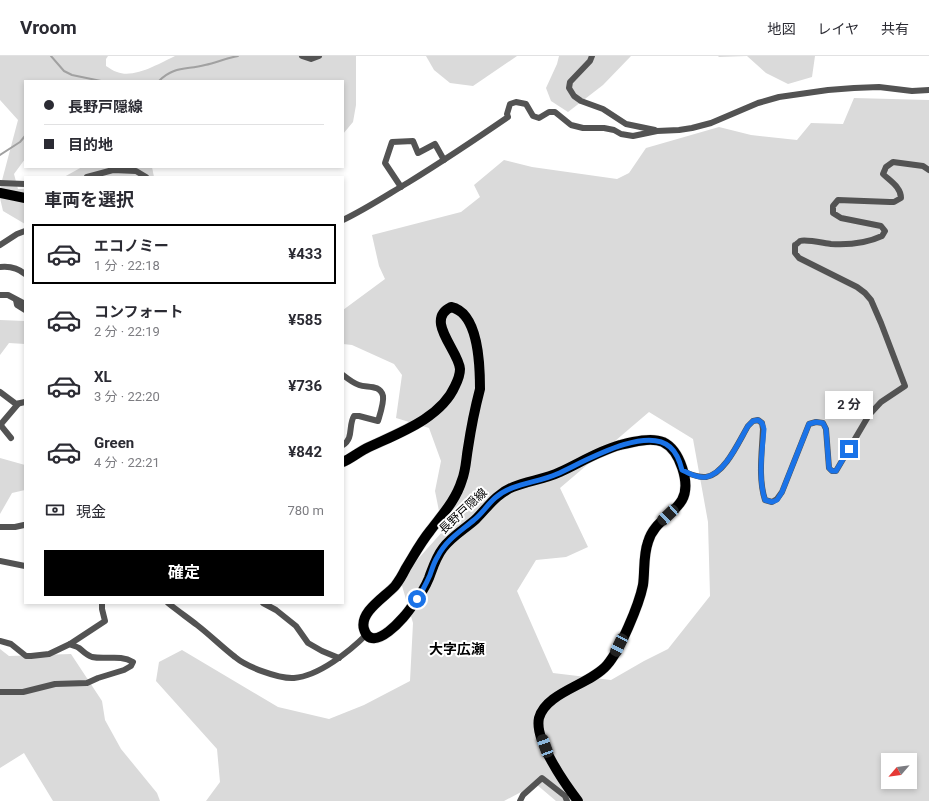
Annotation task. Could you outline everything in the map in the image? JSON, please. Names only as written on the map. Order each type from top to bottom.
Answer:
[{"type":"main road","points":[[0,193],[24,198]]},
{"type":"main road","name":"長野戸隠線","points":[[344,461],[368,447],[389,438],[423,419],[441,407],[455,386],[460,369],[440,324],[442,314],[445,310],[451,308],[463,314],[468,319],[472,328],[479,363],[480,389],[463,479],[452,503],[416,551],[400,579],[364,618],[363,626],[366,634],[373,638],[382,636],[399,622],[410,609],[423,589],[435,561],[444,547],[450,540],[476,519],[496,497],[506,490],[556,474],[598,453],[621,445],[655,440],[663,442],[669,446],[676,454],[685,482],[684,496],[677,506],[652,530],[646,550],[640,598],[615,654],[598,674],[554,699],[545,708],[540,716],[540,733],[551,760],[564,782],[578,801]]},
{"type":"street","points":[[302,56],[311,59],[319,56]]},
{"type":"street","points":[[592,56],[590,61],[570,82],[569,88],[574,96],[581,101],[603,109],[626,124],[657,131]]},
{"type":"street","points":[[344,220],[401,187],[508,117],[507,114],[510,104],[516,102],[526,104],[533,116],[539,118],[549,112],[555,112],[571,125],[583,128],[604,128],[614,130],[621,134],[633,136],[657,131],[692,128],[712,123],[758,103],[780,97],[854,88],[879,87],[912,91],[929,90]]},
{"type":"street","points":[[401,187],[385,163],[392,142],[413,141],[418,153],[435,144],[444,160]]},
{"type":"street","points":[[682,470],[693,475],[705,477],[715,474],[726,463],[748,426],[753,421],[758,420],[762,423],[764,429],[761,473],[762,491],[765,500],[772,502],[777,500],[782,492],[809,424],[816,422],[823,423],[826,429],[829,468],[832,471],[836,471],[869,415],[881,402],[905,386],[871,300],[857,286],[799,258],[795,253],[795,245],[799,241],[850,244],[872,240],[882,236],[885,231],[881,226],[840,218],[833,213],[833,206],[838,200],[894,202],[901,198],[901,193],[897,187],[883,174],[886,167],[893,162],[923,166],[929,170]]},
{"type":"street","points":[[91,176],[113,170],[136,171],[144,176]]},
{"type":"street","points":[[0,183],[24,184]]},
{"type":"street","points":[[0,246],[17,234],[24,231]]},
{"type":"street","points":[[0,267],[7,266],[21,270],[24,273]]},
{"type":"street","points":[[0,295],[8,295],[24,304]]},
{"type":"street","points":[[16,300],[17,306],[24,310]]},
{"type":"street","points":[[344,376],[353,383],[360,386],[374,387],[381,392],[383,397],[378,421],[354,416],[350,438],[344,444]]},
{"type":"street","points":[[0,392],[18,404]]},
{"type":"street","points":[[11,438],[1,424],[18,404],[24,402]]},
{"type":"street","points":[[14,523],[24,525]]},
{"type":"street","points":[[0,527],[15,527],[24,525]]},
{"type":"street","points":[[0,561],[24,566]]},
{"type":"street","points":[[0,641],[11,644],[26,656],[50,654],[70,644],[105,621],[102,604]]},
{"type":"street","points":[[169,604],[197,625],[236,659],[275,676],[295,678],[309,674],[339,658],[355,646],[366,634]]},
{"type":"street","points":[[265,604],[276,610],[296,626],[308,643],[339,658]]},
{"type":"street","points":[[0,692],[23,692],[55,684],[88,683],[98,678],[124,670],[131,666],[133,662],[128,658],[93,657],[83,652],[80,648],[70,644]]},
{"type":"street","points":[[520,801],[523,795],[542,778],[565,796],[567,801]]},
{"type":"shaded area","points":[[0,56],[108,56],[106,59],[106,66],[116,72],[124,74],[139,72],[175,56],[356,56],[356,105],[353,122],[344,133],[344,80],[24,80],[24,160],[14,174],[18,189],[24,189],[24,223],[3,211],[0,198],[0,188],[18,120],[0,100]]},
{"type":"shaded area","points":[[426,56],[517,56],[473,86],[450,83],[434,70]]},
{"type":"shaded area","points":[[559,56],[631,56],[603,85],[568,112],[551,101],[546,88]]},
{"type":"shaded area","points":[[718,56],[747,56],[719,57]]},
{"type":"shaded area","points":[[747,56],[815,56],[812,77],[788,84],[766,73]]},
{"type":"shaded area","points":[[854,98],[929,100],[929,801],[556,801],[536,784],[504,801],[206,801],[220,782],[217,749],[156,681],[159,662],[182,650],[278,707],[329,719],[364,705],[410,681],[413,623],[400,579],[443,531],[435,491],[441,461],[429,428],[396,418],[402,375],[394,364],[352,345],[344,344],[344,309],[385,279],[379,266],[372,235],[461,212],[480,197],[474,185],[504,160],[532,167],[617,179],[629,173],[646,148],[719,127],[751,135],[797,140],[811,123],[843,124]],"holes":[[[649,412],[693,439],[708,522],[710,596],[668,649],[611,680],[553,673],[517,591],[536,560],[566,557],[588,547],[560,488]]]},
{"type":"shaded area","points":[[80,168],[152,168],[154,176],[66,176]]},
{"type":"shaded area","points":[[0,320],[24,321],[24,344],[9,343],[0,355]]},
{"type":"shaded area","points":[[0,458],[24,465],[24,490],[12,493],[0,514]]},
{"type":"shaded area","points":[[0,649],[9,656],[71,654],[102,701],[105,720],[121,749],[157,793],[160,801],[53,801],[24,753],[0,768]]},
{"type":"waterway","points":[[51,56],[64,71],[72,75],[96,80]]},
{"type":"waterway","points":[[160,80],[170,73],[180,69],[198,67],[238,56]]},
{"type":"waterway","points":[[0,155],[20,142],[24,137]]},
{"type":"district","name":"大字広瀬","points":[[457,649]]},
{"type":"route","points":[[417,599],[426,584],[438,555],[444,547],[456,534],[476,519],[496,497],[513,487],[556,474],[598,453],[621,445],[655,440],[663,442],[676,454],[682,470],[693,475],[705,477],[715,474],[726,463],[748,426],[753,421],[758,420],[762,423],[764,429],[761,473],[762,491],[765,500],[772,502],[777,500],[782,492],[809,424],[816,422],[823,423],[826,429],[829,468],[832,471],[836,471],[849,449]]}]
